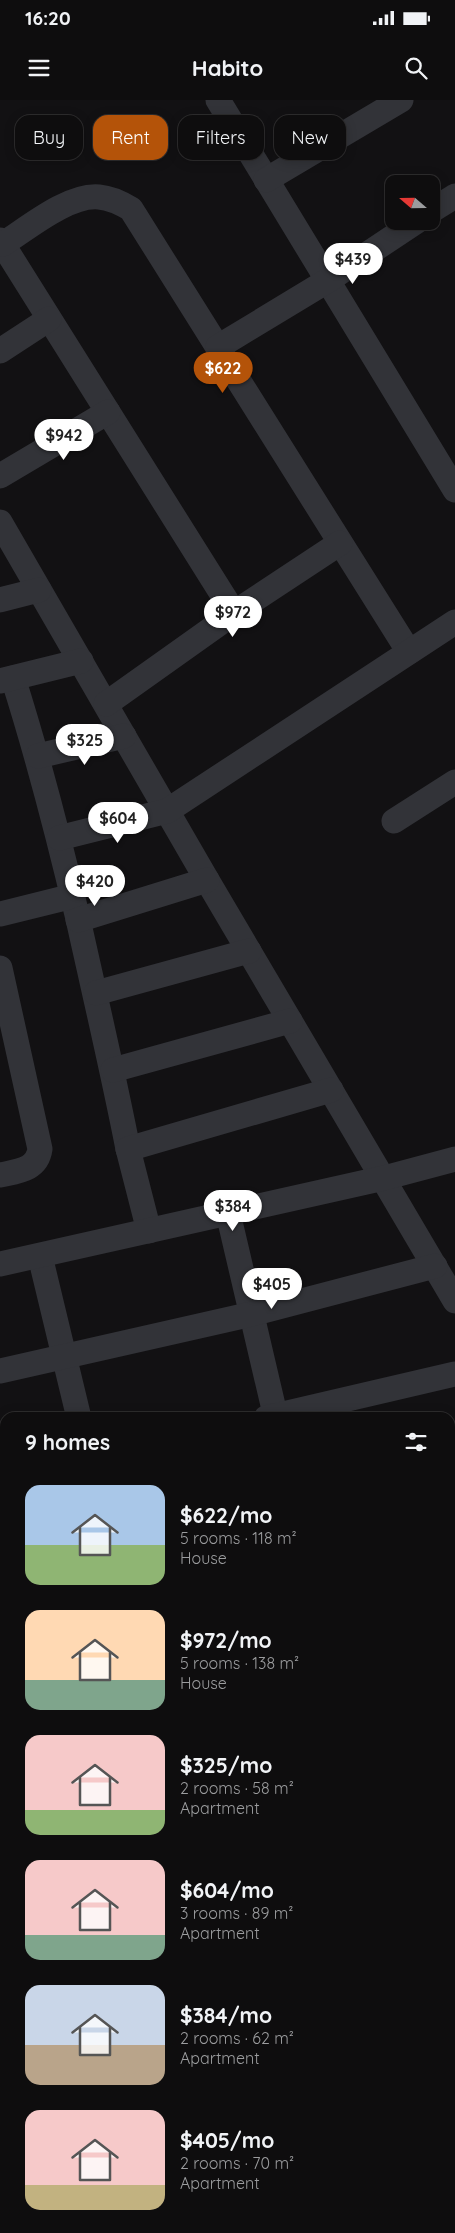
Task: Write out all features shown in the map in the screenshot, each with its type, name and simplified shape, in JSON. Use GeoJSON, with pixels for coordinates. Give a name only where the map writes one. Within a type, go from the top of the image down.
{"type":"FeatureCollection","features":[{"type":"Feature","properties":{"kind":"street"},"geometry":{"type":"LineString","coordinates":[[218,100],[327,281],[453,484]]}},
{"type":"Feature","properties":{"kind":"street"},"geometry":{"type":"LineString","coordinates":[[266,180],[372,107],[401,100]]}},
{"type":"Feature","properties":{"kind":"street"},"geometry":{"type":"LineString","coordinates":[[440,206],[455,196]]}},
{"type":"Feature","properties":{"kind":"street"},"geometry":{"type":"LineString","coordinates":[[234,613],[1,242],[71,201],[97,197],[115,200],[131,209],[409,652]]}},
{"type":"Feature","properties":{"kind":"street"},"geometry":{"type":"LineString","coordinates":[[218,347],[327,281],[404,230]]}},
{"type":"Feature","properties":{"kind":"street"},"geometry":{"type":"LineString","coordinates":[[0,351],[50,319]]}},
{"type":"Feature","properties":{"kind":"street"},"geometry":{"type":"LineString","coordinates":[[0,476],[108,412]]}},
{"type":"Feature","properties":{"kind":"street"},"geometry":{"type":"LineString","coordinates":[[0,522],[207,880],[455,1301]]}},
{"type":"Feature","properties":{"kind":"street"},"geometry":{"type":"LineString","coordinates":[[106,704],[234,613],[340,543]]}},
{"type":"Feature","properties":{"kind":"street"},"geometry":{"type":"LineString","coordinates":[[0,600],[40,590]]}},
{"type":"Feature","properties":{"kind":"street"},"geometry":{"type":"LineString","coordinates":[[59,838],[167,811],[455,622]]}},
{"type":"Feature","properties":{"kind":"street"},"geometry":{"type":"LineString","coordinates":[[81,661],[6,679],[38,756],[96,993],[128,1149],[149,1231]]}},
{"type":"Feature","properties":{"kind":"street"},"geometry":{"type":"LineString","coordinates":[[38,756],[124,736]]}},
{"type":"Feature","properties":{"kind":"street"},"geometry":{"type":"LineString","coordinates":[[394,821],[455,782]]}},
{"type":"Feature","properties":{"kind":"street"},"geometry":{"type":"LineString","coordinates":[[78,920],[207,880]]}},
{"type":"Feature","properties":{"kind":"street"},"geometry":{"type":"LineString","coordinates":[[0,914],[73,896]]}},
{"type":"Feature","properties":{"kind":"street"},"geometry":{"type":"LineString","coordinates":[[96,993],[249,951]]}},
{"type":"Feature","properties":{"kind":"street"},"geometry":{"type":"LineString","coordinates":[[0,1175],[33,1165],[40,1149],[2,981]]}},
{"type":"Feature","properties":{"kind":"street"},"geometry":{"type":"LineString","coordinates":[[113,1070],[290,1021]]}},
{"type":"Feature","properties":{"kind":"street"},"geometry":{"type":"LineString","coordinates":[[128,1149],[332,1090]]}},
{"type":"Feature","properties":{"kind":"street"},"geometry":{"type":"LineString","coordinates":[[0,1264],[384,1178],[455,1159]]}},
{"type":"Feature","properties":{"kind":"street"},"geometry":{"type":"LineString","coordinates":[[228,1213],[252,1314],[271,1412]]}},
{"type":"Feature","properties":{"kind":"street"},"geometry":{"type":"LineString","coordinates":[[40,1256],[78,1412]]}},
{"type":"Feature","properties":{"kind":"street"},"geometry":{"type":"LineString","coordinates":[[0,1371],[252,1314],[435,1266]]}},
{"type":"Feature","properties":{"kind":"street"},"geometry":{"type":"LineString","coordinates":[[293,1412],[455,1374]]}}]}
